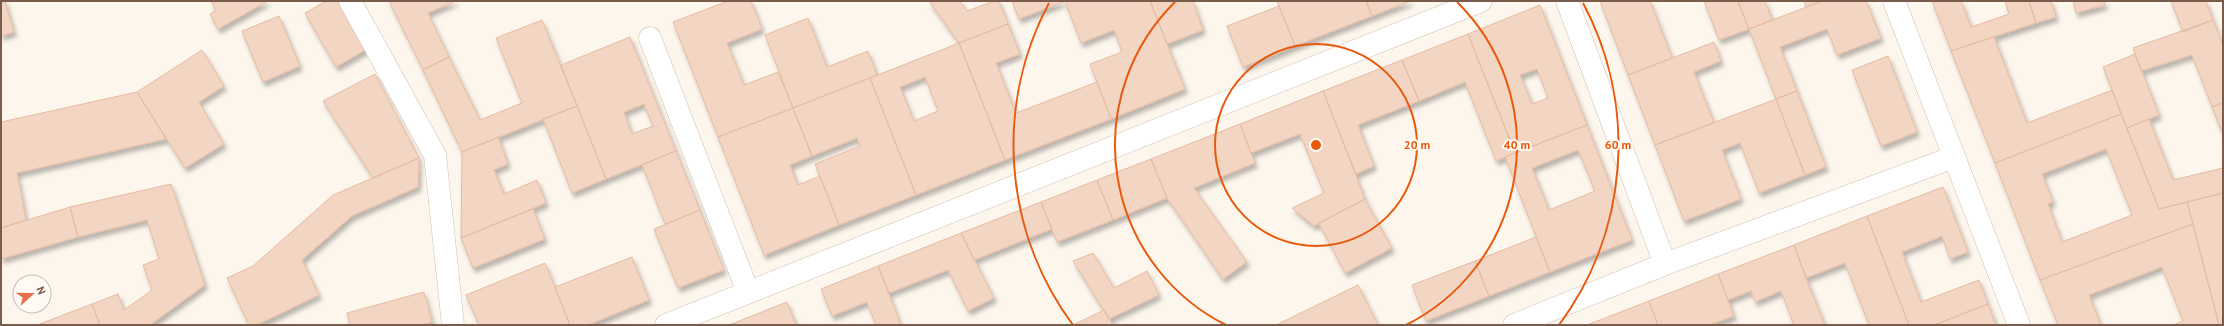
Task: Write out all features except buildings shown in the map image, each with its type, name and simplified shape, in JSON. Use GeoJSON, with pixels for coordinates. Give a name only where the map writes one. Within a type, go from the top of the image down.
{"type":"FeatureCollection","features":[{"type":"Feature","properties":{"kind":"street"},"geometry":{"type":"LineString","coordinates":[[350,1],[435,155],[453,325]]}},
{"type":"Feature","properties":{"kind":"street"},"geometry":{"type":"LineString","coordinates":[[666,325],[1480,1]]}},
{"type":"Feature","properties":{"kind":"street"},"geometry":{"type":"LineString","coordinates":[[1566,1],[1665,264]]}},
{"type":"Feature","properties":{"kind":"street"},"geometry":{"type":"LineString","coordinates":[[1894,1],[2018,325]]}},
{"type":"Feature","properties":{"kind":"street"},"geometry":{"type":"LineString","coordinates":[[650,38],[748,292]]}},
{"type":"Feature","properties":{"kind":"street"},"geometry":{"type":"LineString","coordinates":[[1514,325],[1665,264],[1954,157]]}}]}
